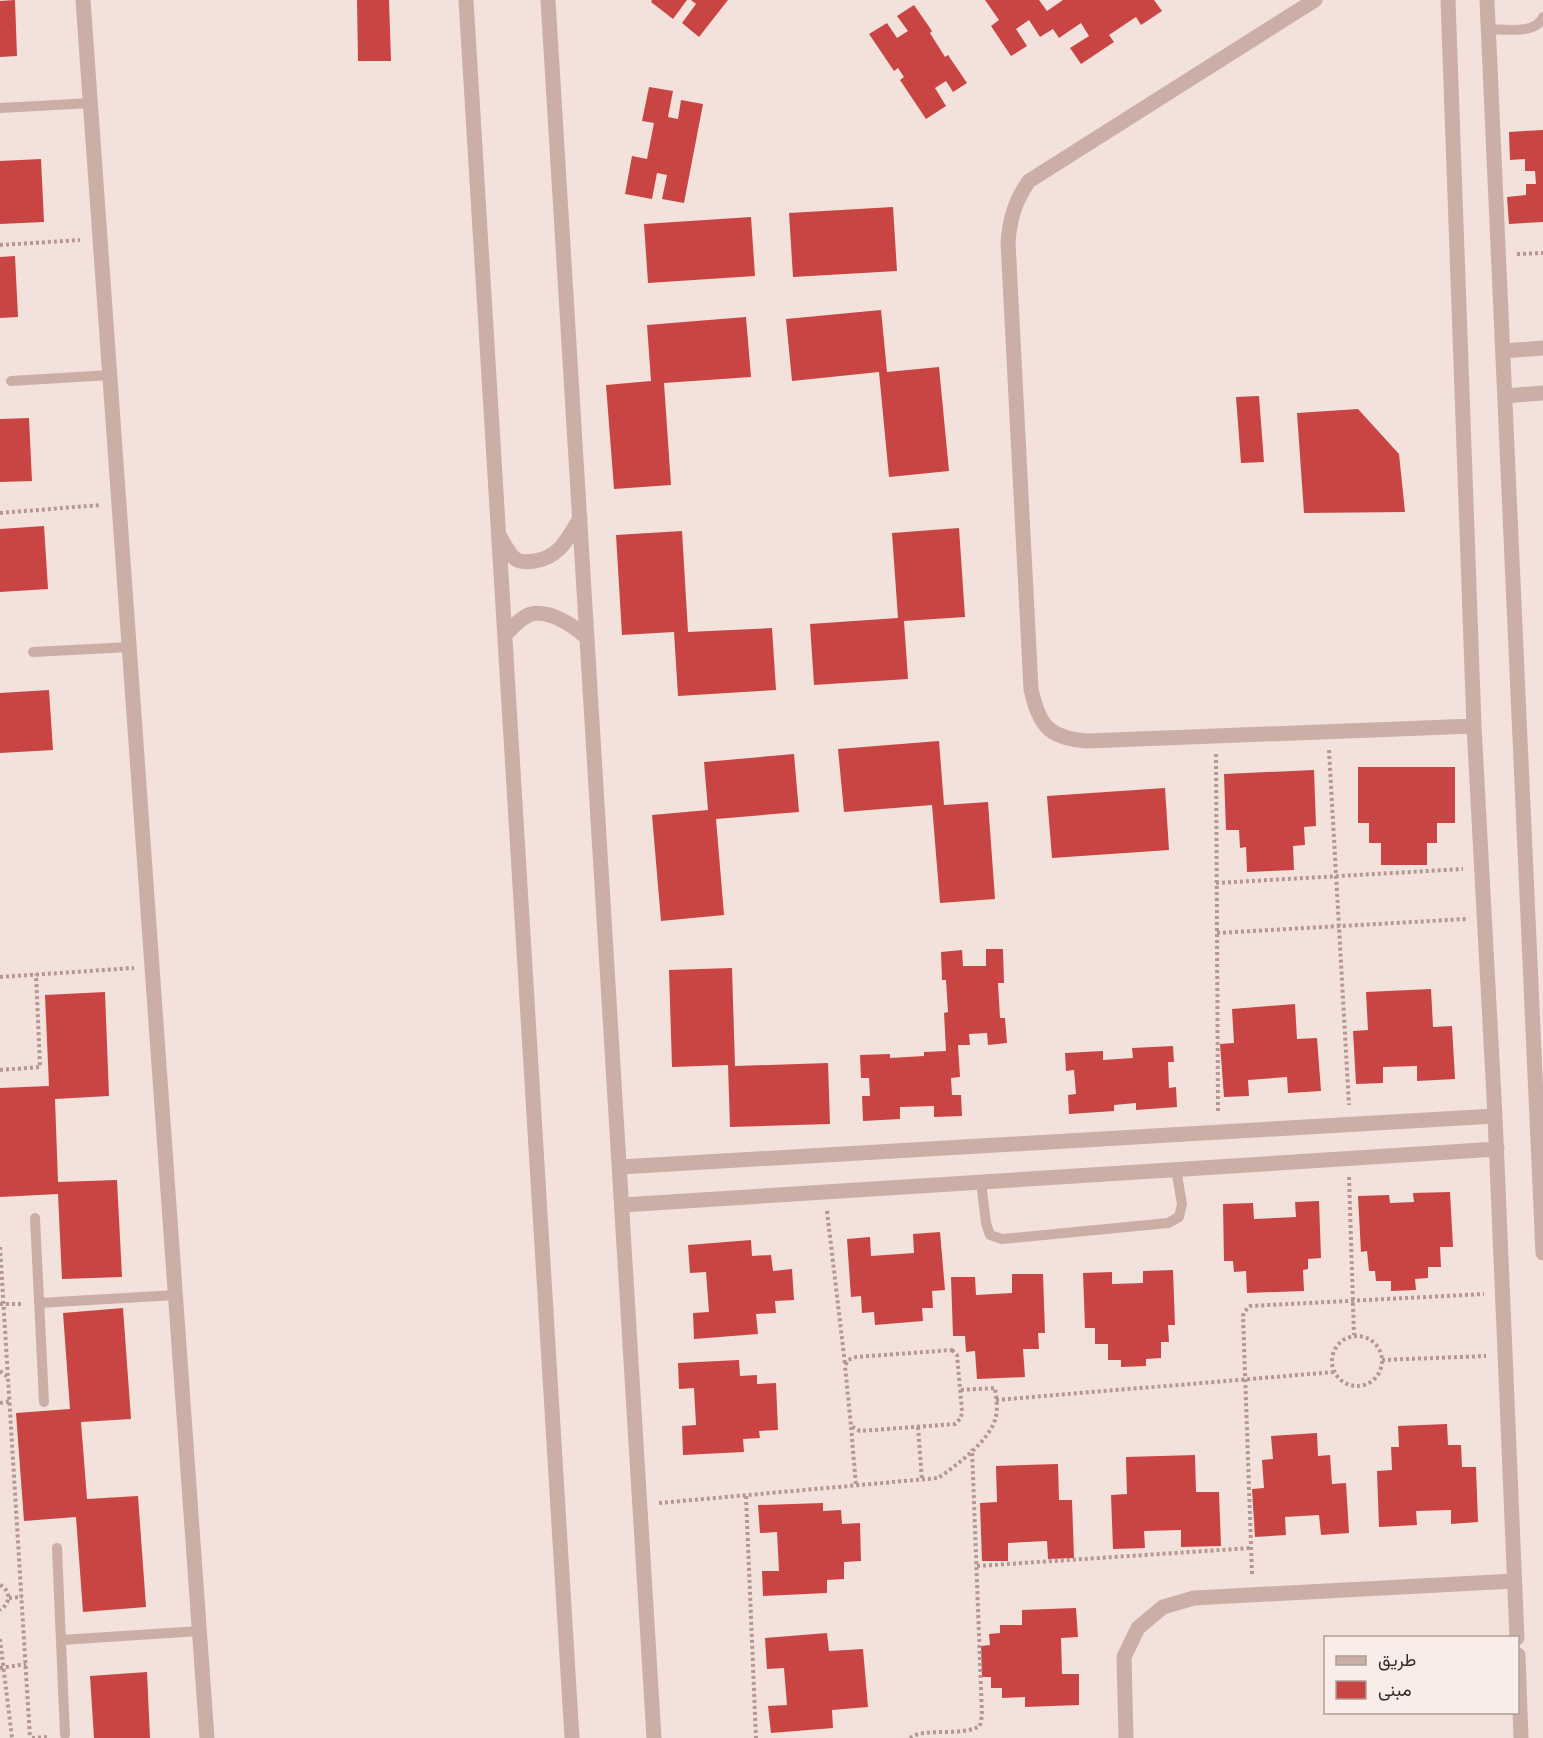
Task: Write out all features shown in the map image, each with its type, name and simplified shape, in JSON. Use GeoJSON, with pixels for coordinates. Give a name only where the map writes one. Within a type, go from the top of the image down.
{"type":"FeatureCollection","features":[{"type":"Feature","properties":{"kind":"street"},"geometry":{"type":"LineString","coordinates":[[83,0],[207,1738]]}},
{"type":"Feature","properties":{"kind":"street"},"geometry":{"type":"LineString","coordinates":[[466,0],[572,1738]]}},
{"type":"Feature","properties":{"kind":"street"},"geometry":{"type":"LineString","coordinates":[[548,0],[654,1738]]}},
{"type":"Feature","properties":{"kind":"street"},"geometry":{"type":"LineString","coordinates":[[1315,0],[1029,181],[1017,199],[1010,220],[1008,242],[1031,689],[1036,710],[1047,728],[1065,739],[1087,741],[1474,726]]}},
{"type":"Feature","properties":{"kind":"street"},"geometry":{"type":"LineString","coordinates":[[1448,0],[1474,726],[1497,1149],[1517,1636]]}},
{"type":"Feature","properties":{"kind":"street"},"geometry":{"type":"LineString","coordinates":[[1487,0],[1543,1253]]}},
{"type":"Feature","properties":{"kind":"street"},"geometry":{"type":"LineString","coordinates":[[1503,351],[1543,348]]}},
{"type":"Feature","properties":{"kind":"street"},"geometry":{"type":"LineString","coordinates":[[1505,396],[1543,393]]}},
{"type":"Feature","properties":{"kind":"street"},"geometry":{"type":"LineString","coordinates":[[499,535],[513,557],[524,562],[538,560],[552,556],[565,544],[580,518]]}},
{"type":"Feature","properties":{"kind":"street"},"geometry":{"type":"LineString","coordinates":[[505,634],[530,614],[539,614],[573,626],[588,638]]}},
{"type":"Feature","properties":{"kind":"street"},"geometry":{"type":"LineString","coordinates":[[620,1167],[1495,1116]]}},
{"type":"Feature","properties":{"kind":"street"},"geometry":{"type":"LineString","coordinates":[[622,1205],[1497,1149]]}},
{"type":"Feature","properties":{"kind":"street"},"geometry":{"type":"LineString","coordinates":[[1126,1738],[1125,1657],[1138,1628],[1163,1607],[1194,1598],[1514,1581]]}},
{"type":"Feature","properties":{"kind":"street"},"geometry":{"type":"LineString","coordinates":[[1519,1683],[1521,1738]]}},
{"type":"Feature","properties":{"kind":"lane"},"geometry":{"type":"LineString","coordinates":[[1488,29],[1534,28],[1541,23],[1543,17]]}},
{"type":"Feature","properties":{"kind":"lane"},"geometry":{"type":"LineString","coordinates":[[0,108],[91,103]]}},
{"type":"Feature","properties":{"kind":"lane"},"geometry":{"type":"LineString","coordinates":[[11,381],[110,375]]}},
{"type":"Feature","properties":{"kind":"lane"},"geometry":{"type":"LineString","coordinates":[[33,652],[130,647]]}},
{"type":"Feature","properties":{"kind":"lane"},"geometry":{"type":"LineString","coordinates":[[981,1182],[986,1223],[990,1235],[1002,1239],[1168,1223],[1179,1217],[1182,1204],[1176,1169]]}},
{"type":"Feature","properties":{"kind":"lane"},"geometry":{"type":"LineString","coordinates":[[35,1218],[44,1402]]}},
{"type":"Feature","properties":{"kind":"lane"},"geometry":{"type":"LineString","coordinates":[[39,1303],[176,1295]]}},
{"type":"Feature","properties":{"kind":"lane"},"geometry":{"type":"LineString","coordinates":[[57,1548],[65,1735]]}},
{"type":"Feature","properties":{"kind":"lane"},"geometry":{"type":"LineString","coordinates":[[62,1640],[200,1631]]}},
{"type":"Feature","properties":{"kind":"path"},"geometry":{"type":"LineString","coordinates":[[0,244],[100,238]]}},
{"type":"Feature","properties":{"kind":"path"},"geometry":{"type":"LineString","coordinates":[[0,513],[119,504]]}},
{"type":"Feature","properties":{"kind":"path"},"geometry":{"type":"LineString","coordinates":[[1328,731],[1350,1125]]}},
{"type":"Feature","properties":{"kind":"path"},"geometry":{"type":"LineString","coordinates":[[1216,735],[1218,1132]]}},
{"type":"Feature","properties":{"kind":"path"},"geometry":{"type":"LineString","coordinates":[[1216,883],[1482,868]]}},
{"type":"Feature","properties":{"kind":"path"},"geometry":{"type":"LineString","coordinates":[[1217,933],[1484,918]]}},
{"type":"Feature","properties":{"kind":"path"},"geometry":{"type":"LineString","coordinates":[[0,976],[152,967]]}},
{"type":"Feature","properties":{"kind":"path"},"geometry":{"type":"LineString","coordinates":[[0,1070],[40,1067],[36,974]]}},
{"type":"Feature","properties":{"kind":"path"},"geometry":{"type":"LineString","coordinates":[[1349,1158],[1354,1335]]}},
{"type":"Feature","properties":{"kind":"path"},"geometry":{"type":"LineString","coordinates":[[824,1192],[845,1366],[856,1486]]}},
{"type":"Feature","properties":{"kind":"path"},"geometry":{"type":"LineString","coordinates":[[0,1247],[30,1738]]}},
{"type":"Feature","properties":{"kind":"path"},"geometry":{"type":"LineString","coordinates":[[1252,1595],[1243,1316],[1246,1308],[1503,1293]]}},
{"type":"Feature","properties":{"kind":"path"},"geometry":{"type":"LineString","coordinates":[[1354,1335],[1371,1339],[1381,1352],[1382,1360],[1377,1377],[1371,1382],[1354,1386],[1346,1383],[1334,1372],[1332,1356],[1335,1348],[1346,1337],[1354,1335]]}},
{"type":"Feature","properties":{"kind":"path"},"geometry":{"type":"LineString","coordinates":[[845,1366],[848,1359],[856,1357],[952,1350],[957,1355],[962,1415],[955,1424],[860,1431],[851,1426]]}},
{"type":"Feature","properties":{"kind":"path"},"geometry":{"type":"LineString","coordinates":[[1382,1360],[1505,1356]]}},
{"type":"Feature","properties":{"kind":"path"},"geometry":{"type":"LineString","coordinates":[[0,1371],[9,1378]]}},
{"type":"Feature","properties":{"kind":"path"},"geometry":{"type":"LineString","coordinates":[[996,1400],[1334,1372]]}},
{"type":"Feature","properties":{"kind":"path"},"geometry":{"type":"LineString","coordinates":[[640,1504],[938,1478],[953,1468],[987,1435],[996,1418],[995,1388],[960,1390]]}},
{"type":"Feature","properties":{"kind":"path"},"geometry":{"type":"LineString","coordinates":[[0,1403],[11,1401]]}},
{"type":"Feature","properties":{"kind":"path"},"geometry":{"type":"LineString","coordinates":[[918,1427],[922,1481]]}},
{"type":"Feature","properties":{"kind":"path"},"geometry":{"type":"LineString","coordinates":[[910,1738],[914,1735],[970,1732],[980,1726],[982,1714],[972,1449]]}},
{"type":"Feature","properties":{"kind":"path"},"geometry":{"type":"LineString","coordinates":[[746,1496],[756,1738]]}},
{"type":"Feature","properties":{"kind":"path"},"geometry":{"type":"LineString","coordinates":[[976,1566],[1251,1548]]}},
{"type":"Feature","properties":{"kind":"path"},"geometry":{"type":"LineString","coordinates":[[0,1585],[8,1592],[9,1598],[7,1604],[0,1610]]}},
{"type":"Feature","properties":{"kind":"path"},"geometry":{"type":"LineString","coordinates":[[9,1598],[22,1597]]}},
{"type":"Feature","properties":{"kind":"path"},"geometry":{"type":"LineString","coordinates":[[0,1638],[12,1738]]}},
{"type":"Feature","properties":{"kind":"path"},"geometry":{"type":"LineString","coordinates":[[2,1668],[26,1664]]}},
{"type":"Feature","properties":{"kind":"building"},"geometry":{"type":"Polygon","coordinates":[[[15,0],[17,56],[0,57],[0,1],[15,0]]]}},
{"type":"Feature","properties":{"kind":"building"},"geometry":{"type":"Polygon","coordinates":[[[357,0],[389,0],[391,61],[358,61],[357,0]]]}},
{"type":"Feature","properties":{"kind":"building"},"geometry":{"type":"Polygon","coordinates":[[[652,0],[687,0],[673,19],[651,2],[652,0]]]}},
{"type":"Feature","properties":{"kind":"building"},"geometry":{"type":"Polygon","coordinates":[[[691,0],[728,0],[699,37],[682,23],[696,4],[691,0]]]}},
{"type":"Feature","properties":{"kind":"building"},"geometry":{"type":"Polygon","coordinates":[[[985,0],[1039,0],[1047,11],[1063,0],[1154,0],[1162,11],[1141,25],[1136,17],[1109,35],[1114,42],[1081,64],[1070,48],[1089,36],[1081,23],[1059,38],[1053,29],[1040,37],[1029,20],[1016,29],[1027,46],[1011,56],[991,26],[999,20],[985,0]]]}},
{"type":"Feature","properties":{"kind":"building"},"geometry":{"type":"Polygon","coordinates":[[[914,5],[932,31],[930,33],[945,57],[948,55],[967,83],[953,92],[946,81],[935,88],[946,106],[926,119],[900,80],[904,77],[898,68],[894,71],[869,34],[887,23],[897,38],[908,31],[897,16],[914,5]]]}},
{"type":"Feature","properties":{"kind":"building"},"geometry":{"type":"Polygon","coordinates":[[[649,87],[673,91],[668,117],[678,119],[681,100],[703,104],[684,203],[662,199],[667,175],[657,173],[652,199],[625,194],[632,156],[647,159],[654,123],[642,121],[649,87]]]}},
{"type":"Feature","properties":{"kind":"building"},"geometry":{"type":"Polygon","coordinates":[[[1543,130],[1543,222],[1509,224],[1507,197],[1526,195],[1526,184],[1536,184],[1535,171],[1525,171],[1525,159],[1510,160],[1509,132],[1543,130]]]}},
{"type":"Feature","properties":{"kind":"building"},"geometry":{"type":"Polygon","coordinates":[[[41,159],[44,222],[0,224],[0,161],[41,159]]]}},
{"type":"Feature","properties":{"kind":"building"},"geometry":{"type":"Polygon","coordinates":[[[893,207],[897,271],[793,277],[789,213],[893,207]]]}},
{"type":"Feature","properties":{"kind":"building"},"geometry":{"type":"Polygon","coordinates":[[[751,217],[755,276],[648,283],[644,224],[751,217]]]}},
{"type":"Feature","properties":{"kind":"building"},"geometry":{"type":"Polygon","coordinates":[[[15,256],[18,317],[0,318],[0,257],[15,256]]]}},
{"type":"Feature","properties":{"kind":"building"},"geometry":{"type":"Polygon","coordinates":[[[881,310],[887,372],[939,367],[949,471],[889,477],[879,372],[792,381],[786,319],[881,310]]]}},
{"type":"Feature","properties":{"kind":"building"},"geometry":{"type":"Polygon","coordinates":[[[746,317],[751,377],[664,383],[671,485],[614,489],[606,385],[651,381],[647,325],[746,317]]]}},
{"type":"Feature","properties":{"kind":"building"},"geometry":{"type":"Polygon","coordinates":[[[1259,396],[1264,462],[1241,463],[1236,397],[1259,396]]]}},
{"type":"Feature","properties":{"kind":"building"},"geometry":{"type":"Polygon","coordinates":[[[1358,409],[1399,454],[1405,512],[1304,513],[1297,413],[1358,409]]]}},
{"type":"Feature","properties":{"kind":"building"},"geometry":{"type":"Polygon","coordinates":[[[29,418],[32,481],[0,482],[0,419],[29,418]]]}},
{"type":"Feature","properties":{"kind":"building"},"geometry":{"type":"Polygon","coordinates":[[[44,526],[48,589],[0,592],[0,529],[44,526]]]}},
{"type":"Feature","properties":{"kind":"building"},"geometry":{"type":"Polygon","coordinates":[[[959,528],[965,617],[904,621],[908,679],[814,685],[810,624],[898,618],[892,533],[959,528]]]}},
{"type":"Feature","properties":{"kind":"building"},"geometry":{"type":"Polygon","coordinates":[[[682,531],[688,632],[772,628],[776,690],[678,696],[674,632],[622,635],[616,535],[682,531]]]}},
{"type":"Feature","properties":{"kind":"building"},"geometry":{"type":"Polygon","coordinates":[[[49,690],[53,750],[0,753],[0,693],[49,690]]]}},
{"type":"Feature","properties":{"kind":"building"},"geometry":{"type":"Polygon","coordinates":[[[939,741],[944,805],[988,802],[995,899],[940,903],[932,805],[844,812],[838,749],[939,741]]]}},
{"type":"Feature","properties":{"kind":"building"},"geometry":{"type":"Polygon","coordinates":[[[794,754],[799,812],[716,819],[724,915],[661,921],[652,815],[708,810],[704,762],[794,754]]]}},
{"type":"Feature","properties":{"kind":"building"},"geometry":{"type":"Polygon","coordinates":[[[1358,767],[1455,767],[1455,823],[1437,823],[1437,843],[1427,843],[1427,865],[1381,865],[1381,843],[1369,843],[1369,823],[1358,823],[1358,767]]]}},
{"type":"Feature","properties":{"kind":"building"},"geometry":{"type":"Polygon","coordinates":[[[1314,770],[1316,826],[1304,827],[1305,845],[1293,846],[1294,870],[1247,872],[1246,847],[1240,848],[1239,830],[1226,830],[1224,774],[1314,770]]]}},
{"type":"Feature","properties":{"kind":"building"},"geometry":{"type":"Polygon","coordinates":[[[1165,788],[1169,850],[1052,858],[1047,796],[1165,788]]]}},
{"type":"Feature","properties":{"kind":"building"},"geometry":{"type":"Polygon","coordinates":[[[986,949],[1003,949],[1004,983],[998,983],[1000,1018],[1005,1018],[1007,1043],[988,1045],[987,1033],[969,1034],[970,1045],[958,1045],[960,1077],[951,1078],[952,1095],[961,1095],[962,1116],[934,1117],[934,1106],[900,1107],[900,1119],[863,1121],[862,1096],[870,1096],[869,1078],[861,1078],[860,1055],[890,1054],[890,1058],[924,1056],[924,1052],[946,1051],[944,1013],[948,1012],[946,980],[942,980],[941,952],[962,950],[963,966],[986,966],[986,949]]]}},
{"type":"Feature","properties":{"kind":"building"},"geometry":{"type":"Polygon","coordinates":[[[732,968],[735,1066],[828,1063],[830,1124],[730,1127],[728,1065],[672,1067],[669,970],[732,968]]]}},
{"type":"Feature","properties":{"kind":"building"},"geometry":{"type":"Polygon","coordinates":[[[1431,989],[1433,1027],[1452,1026],[1455,1079],[1417,1081],[1417,1066],[1383,1067],[1383,1083],[1356,1084],[1353,1031],[1368,1030],[1366,992],[1431,989]]]}},
{"type":"Feature","properties":{"kind":"building"},"geometry":{"type":"Polygon","coordinates":[[[105,992],[109,1096],[55,1099],[58,1182],[117,1180],[122,1277],[62,1279],[58,1194],[0,1197],[0,1088],[49,1086],[45,995],[105,992]]]}},
{"type":"Feature","properties":{"kind":"building"},"geometry":{"type":"Polygon","coordinates":[[[1295,1004],[1297,1039],[1317,1038],[1321,1091],[1288,1093],[1287,1077],[1248,1080],[1249,1096],[1224,1097],[1220,1044],[1234,1043],[1232,1009],[1295,1004]]]}},
{"type":"Feature","properties":{"kind":"building"},"geometry":{"type":"Polygon","coordinates":[[[1173,1046],[1174,1062],[1168,1062],[1169,1088],[1176,1087],[1177,1107],[1136,1110],[1136,1103],[1114,1105],[1114,1111],[1069,1114],[1068,1095],[1076,1094],[1074,1070],[1066,1071],[1065,1053],[1103,1051],[1103,1060],[1133,1058],[1132,1048],[1173,1046]]]}},
{"type":"Feature","properties":{"kind":"building"},"geometry":{"type":"Polygon","coordinates":[[[1450,1192],[1453,1247],[1440,1247],[1441,1267],[1428,1267],[1428,1278],[1415,1279],[1416,1290],[1391,1291],[1391,1281],[1376,1281],[1375,1271],[1369,1271],[1367,1251],[1361,1252],[1358,1196],[1389,1195],[1390,1203],[1414,1202],[1413,1193],[1450,1192]]]}},
{"type":"Feature","properties":{"kind":"building"},"geometry":{"type":"Polygon","coordinates":[[[1319,1201],[1321,1258],[1308,1259],[1308,1269],[1303,1270],[1304,1291],[1247,1293],[1246,1271],[1234,1272],[1233,1261],[1224,1261],[1223,1204],[1253,1203],[1254,1219],[1296,1217],[1295,1202],[1319,1201]]]}},
{"type":"Feature","properties":{"kind":"building"},"geometry":{"type":"Polygon","coordinates":[[[940,1232],[945,1290],[932,1291],[933,1308],[922,1308],[923,1321],[875,1325],[874,1312],[862,1313],[861,1296],[851,1297],[847,1239],[870,1237],[871,1256],[914,1253],[913,1234],[940,1232]]]}},
{"type":"Feature","properties":{"kind":"building"},"geometry":{"type":"Polygon","coordinates":[[[751,1240],[752,1256],[771,1255],[773,1271],[792,1269],[794,1300],[775,1301],[776,1313],[756,1314],[758,1334],[694,1339],[693,1313],[709,1312],[706,1272],[690,1273],[688,1245],[751,1240]]]}},
{"type":"Feature","properties":{"kind":"building"},"geometry":{"type":"Polygon","coordinates":[[[1173,1270],[1175,1325],[1168,1325],[1169,1342],[1161,1342],[1161,1358],[1146,1359],[1146,1366],[1121,1367],[1121,1360],[1108,1360],[1108,1344],[1095,1344],[1095,1328],[1085,1328],[1083,1273],[1112,1272],[1112,1284],[1143,1283],[1143,1271],[1173,1270]]]}},
{"type":"Feature","properties":{"kind":"building"},"geometry":{"type":"Polygon","coordinates":[[[1012,1274],[1043,1274],[1045,1333],[1038,1333],[1039,1349],[1023,1349],[1025,1377],[977,1379],[975,1351],[966,1352],[965,1336],[953,1336],[951,1277],[975,1277],[976,1295],[1012,1293],[1012,1274]]]}},
{"type":"Feature","properties":{"kind":"building"},"geometry":{"type":"Polygon","coordinates":[[[123,1308],[131,1419],[81,1422],[87,1499],[138,1496],[146,1607],[83,1612],[76,1517],[24,1521],[16,1413],[70,1409],[63,1313],[123,1308]]]}},
{"type":"Feature","properties":{"kind":"building"},"geometry":{"type":"Polygon","coordinates":[[[739,1360],[740,1376],[757,1375],[757,1384],[776,1383],[778,1430],[759,1431],[760,1438],[743,1439],[744,1452],[683,1455],[682,1426],[696,1425],[694,1388],[679,1389],[678,1363],[739,1360]]]}},
{"type":"Feature","properties":{"kind":"building"},"geometry":{"type":"Polygon","coordinates":[[[1447,1424],[1448,1445],[1461,1445],[1462,1467],[1476,1467],[1478,1522],[1451,1524],[1451,1510],[1416,1511],[1417,1525],[1379,1527],[1377,1471],[1392,1470],[1391,1447],[1399,1447],[1398,1426],[1447,1424]]]}},
{"type":"Feature","properties":{"kind":"building"},"geometry":{"type":"Polygon","coordinates":[[[1317,1433],[1318,1456],[1330,1455],[1332,1484],[1346,1483],[1349,1533],[1321,1535],[1319,1515],[1285,1517],[1286,1535],[1255,1537],[1252,1489],[1264,1488],[1262,1460],[1273,1459],[1271,1436],[1317,1433]]]}},
{"type":"Feature","properties":{"kind":"building"},"geometry":{"type":"Polygon","coordinates":[[[1195,1455],[1196,1492],[1219,1492],[1221,1546],[1181,1547],[1181,1530],[1144,1531],[1145,1548],[1113,1549],[1111,1495],[1127,1494],[1126,1457],[1195,1455]]]}},
{"type":"Feature","properties":{"kind":"building"},"geometry":{"type":"Polygon","coordinates":[[[1058,1464],[1059,1500],[1072,1500],[1074,1558],[1048,1559],[1047,1541],[1008,1543],[1008,1561],[982,1561],[980,1503],[997,1502],[996,1466],[1058,1464]]]}},
{"type":"Feature","properties":{"kind":"building"},"geometry":{"type":"Polygon","coordinates":[[[823,1503],[823,1511],[841,1510],[842,1524],[860,1523],[861,1561],[844,1562],[844,1579],[827,1580],[827,1593],[763,1596],[762,1571],[779,1571],[777,1532],[760,1533],[758,1505],[823,1503]]]}},
{"type":"Feature","properties":{"kind":"building"},"geometry":{"type":"Polygon","coordinates":[[[1076,1608],[1078,1637],[1061,1638],[1062,1674],[1079,1674],[1079,1705],[1025,1707],[1025,1697],[1002,1698],[1002,1688],[991,1688],[991,1677],[982,1677],[981,1646],[990,1645],[989,1634],[1000,1633],[1000,1625],[1022,1625],[1022,1610],[1076,1608]]]}},
{"type":"Feature","properties":{"kind":"building"},"geometry":{"type":"Polygon","coordinates":[[[827,1633],[829,1651],[863,1649],[868,1707],[832,1710],[833,1728],[771,1733],[768,1706],[787,1705],[784,1668],[767,1669],[765,1638],[827,1633]]]}},
{"type":"Feature","properties":{"kind":"building"},"geometry":{"type":"Polygon","coordinates":[[[147,1672],[150,1738],[94,1738],[90,1676],[147,1672]]]}}]}
